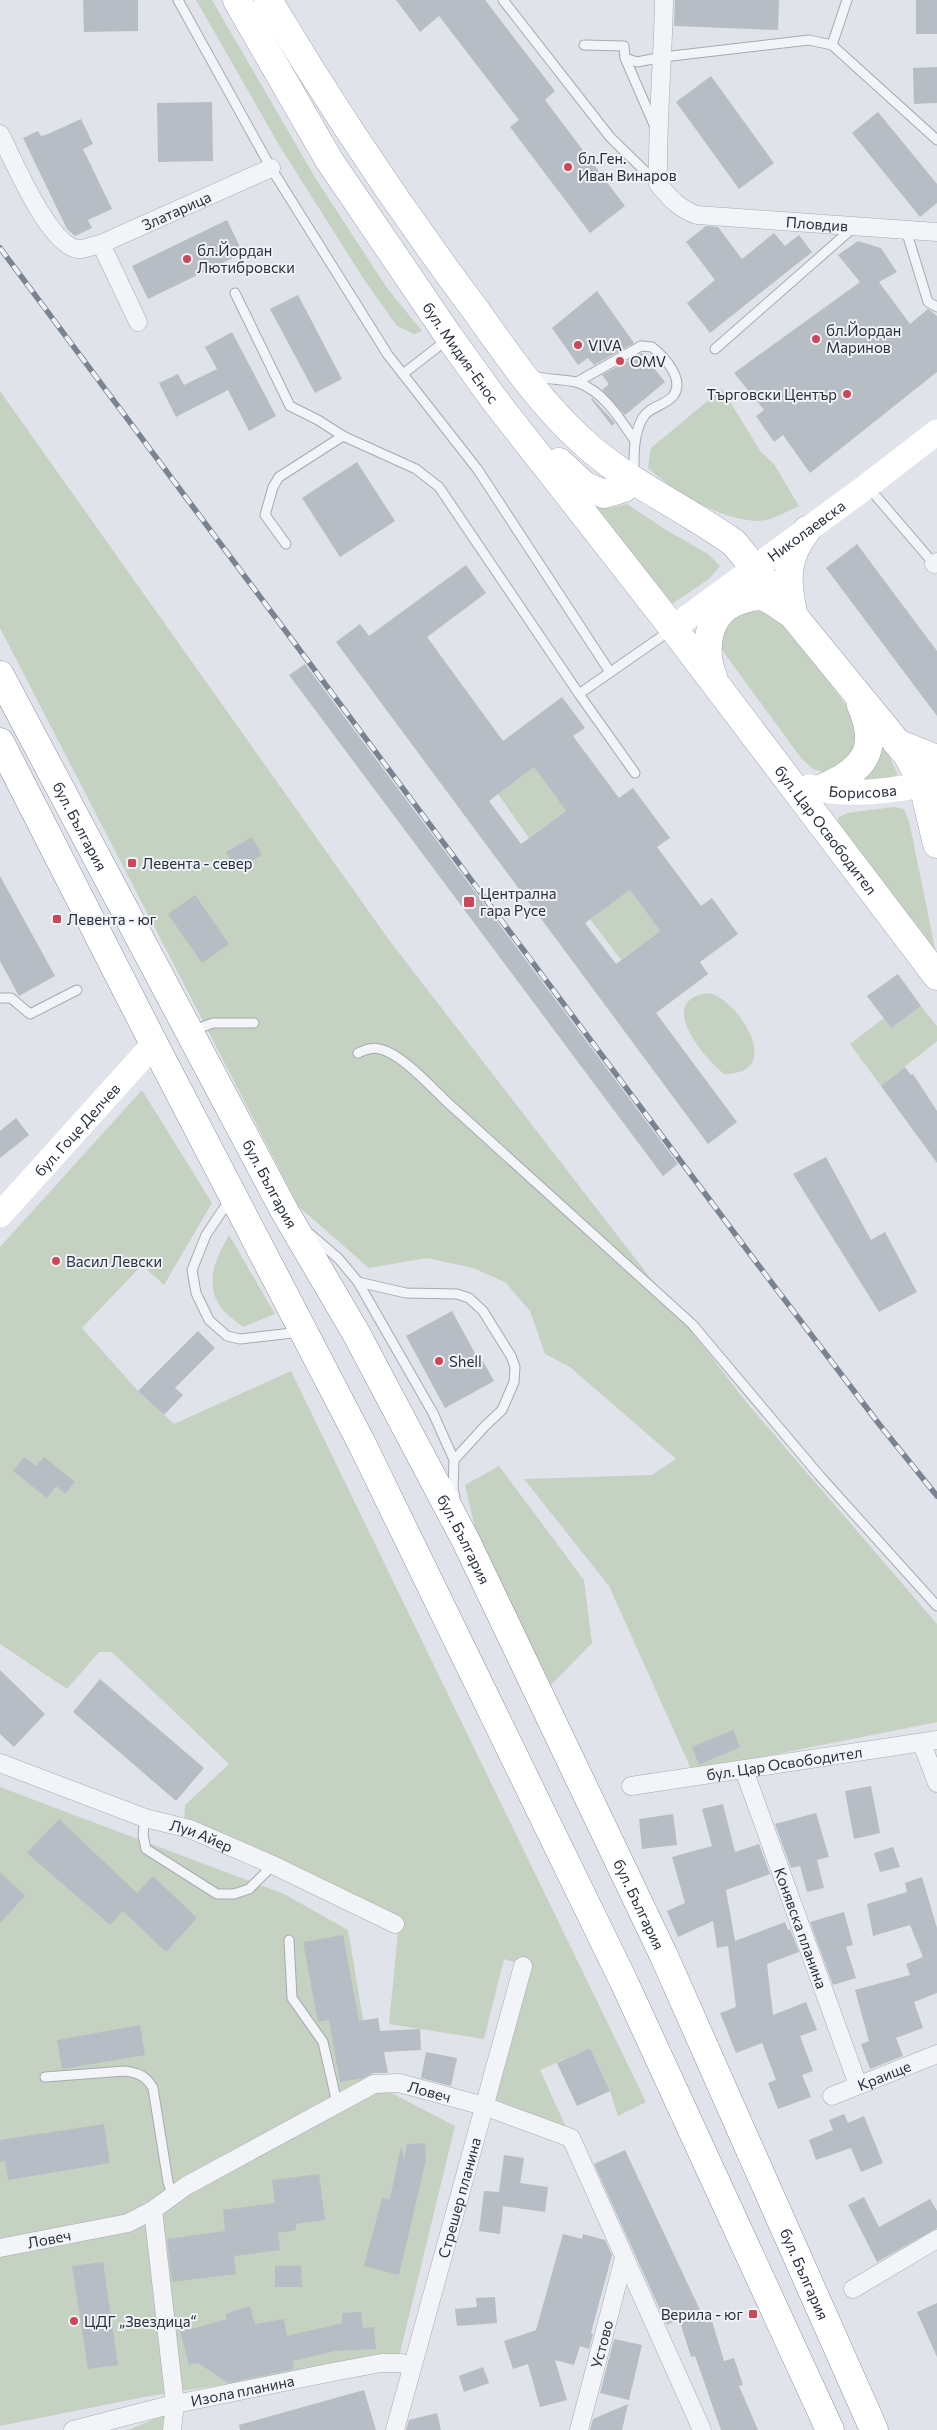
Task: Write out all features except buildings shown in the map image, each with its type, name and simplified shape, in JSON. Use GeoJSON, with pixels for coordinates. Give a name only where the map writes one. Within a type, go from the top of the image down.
{"type":"FeatureCollection","features":[{"type":"Feature","properties":{"kind":"main road","name":"бул. Мидия-Енос"},"geometry":{"type":"LineString","coordinates":[[236,0],[329,160],[450,338],[494,398],[715,683]]}},
{"type":"Feature","properties":{"kind":"main road"},"geometry":{"type":"LineString","coordinates":[[268,0],[326,96],[368,158],[455,283],[518,368],[549,407],[581,440],[633,481],[712,528],[734,544],[756,568],[858,698],[897,742],[930,784],[937,844]]}},
{"type":"Feature","properties":{"kind":"main road"},"geometry":{"type":"LineString","coordinates":[[494,398],[584,485],[604,494],[624,488],[633,481]]}},
{"type":"Feature","properties":{"kind":"main road","name":"Николаевска"},"geometry":{"type":"LineString","coordinates":[[673,628],[867,486],[937,432]]}},
{"type":"Feature","properties":{"kind":"main road"},"geometry":{"type":"LineString","coordinates":[[793,614],[788,583],[791,555],[807,530]]}},
{"type":"Feature","properties":{"kind":"main road"},"geometry":{"type":"LineString","coordinates":[[715,683],[706,653],[714,621],[721,610],[734,602],[748,597],[763,597],[793,614]]}},
{"type":"Feature","properties":{"kind":"main road","name":"бул. България"},"geometry":{"type":"LineString","coordinates":[[0,675],[285,1212],[356,1333],[466,1541],[664,1956],[874,2430]]}},
{"type":"Feature","properties":{"kind":"main road","name":"бул. Цар Освободител"},"geometry":{"type":"LineString","coordinates":[[715,683],[787,781],[937,976]]}},
{"type":"Feature","properties":{"kind":"main road"},"geometry":{"type":"LineString","coordinates":[[820,790],[848,776],[865,756],[870,725],[858,698]]}},
{"type":"Feature","properties":{"kind":"main road"},"geometry":{"type":"LineString","coordinates":[[0,742],[154,1044],[362,1444],[624,1982],[830,2430]]}},
{"type":"Feature","properties":{"kind":"main road"},"geometry":{"type":"LineString","coordinates":[[897,742],[937,759]]}},
{"type":"Feature","properties":{"kind":"main road","name":"Борисова"},"geometry":{"type":"LineString","coordinates":[[787,781],[820,790],[842,793],[859,793],[930,784]]}},
{"type":"Feature","properties":{"kind":"main road","name":"бул. Гоце Делчев"},"geometry":{"type":"LineString","coordinates":[[0,1215],[154,1044]]}},
{"type":"Feature","properties":{"kind":"main road"},"geometry":{"type":"LineString","coordinates":[[851,2377],[891,2430]]}},
{"type":"Feature","properties":{"kind":"street"},"geometry":{"type":"LineString","coordinates":[[658,184],[657,133],[663,57],[664,0]]}},
{"type":"Feature","properties":{"kind":"street","name":"Златарица"},"geometry":{"type":"LineString","coordinates":[[0,134],[48,226],[64,243],[78,250],[101,244],[271,168]]}},
{"type":"Feature","properties":{"kind":"street","name":"Пловдив"},"geometry":{"type":"LineString","coordinates":[[658,184],[674,203],[684,211],[697,216],[937,232]]}},
{"type":"Feature","properties":{"kind":"street"},"geometry":{"type":"LineString","coordinates":[[101,244],[138,322]]}},
{"type":"Feature","properties":{"kind":"street"},"geometry":{"type":"LineString","coordinates":[[929,1742],[937,1783]]}},
{"type":"Feature","properties":{"kind":"street","name":"бул. Цар Освободител"},"geometry":{"type":"LineString","coordinates":[[631,1786],[929,1742]]}},
{"type":"Feature","properties":{"kind":"street","name":"Луи Айер"},"geometry":{"type":"LineString","coordinates":[[0,1763],[144,1818],[190,1829],[273,1865],[395,1924]]}},
{"type":"Feature","properties":{"kind":"street","name":"Конявска планина"},"geometry":{"type":"LineString","coordinates":[[744,1770],[858,2085]]}},
{"type":"Feature","properties":{"kind":"street","name":"Стрешер планина"},"geometry":{"type":"LineString","coordinates":[[395,2430],[523,1966]]}},
{"type":"Feature","properties":{"kind":"street","name":"Краище"},"geometry":{"type":"LineString","coordinates":[[832,2096],[937,2054]]}},
{"type":"Feature","properties":{"kind":"street","name":"Ловеч"},"geometry":{"type":"LineString","coordinates":[[0,2248],[128,2223],[153,2210],[172,2194],[337,2103],[374,2084],[399,2083],[484,2106],[571,2138],[702,2430]]}},
{"type":"Feature","properties":{"kind":"street"},"geometry":{"type":"LineString","coordinates":[[153,2210],[175,2404],[172,2430]]}},
{"type":"Feature","properties":{"kind":"street"},"geometry":{"type":"LineString","coordinates":[[853,2289],[937,2239]]}},
{"type":"Feature","properties":{"kind":"street","name":"Устово"},"geometry":{"type":"LineString","coordinates":[[580,2430],[624,2258]]}},
{"type":"Feature","properties":{"kind":"street","name":"Изола планина"},"geometry":{"type":"LineString","coordinates":[[72,2430],[175,2404],[381,2363],[401,2363],[412,2366]]}},
{"type":"Feature","properties":{"kind":"lane"},"geometry":{"type":"LineString","coordinates":[[178,0],[271,168],[388,356],[478,470],[610,672]]}},
{"type":"Feature","properties":{"kind":"lane"},"geometry":{"type":"LineString","coordinates":[[503,0],[610,137],[658,184]]}},
{"type":"Feature","properties":{"kind":"lane"},"geometry":{"type":"LineString","coordinates":[[832,45],[847,0]]}},
{"type":"Feature","properties":{"kind":"lane"},"geometry":{"type":"LineString","coordinates":[[625,58],[637,62],[663,57],[809,40],[832,45],[937,140]]}},
{"type":"Feature","properties":{"kind":"lane"},"geometry":{"type":"LineString","coordinates":[[584,45],[624,46],[625,58],[657,133]]}},
{"type":"Feature","properties":{"kind":"lane"},"geometry":{"type":"LineString","coordinates":[[715,349],[855,226]]}},
{"type":"Feature","properties":{"kind":"lane"},"geometry":{"type":"LineString","coordinates":[[906,230],[928,302],[937,307]]}},
{"type":"Feature","properties":{"kind":"lane"},"geometry":{"type":"LineString","coordinates":[[235,293],[290,406],[318,420],[343,436],[416,469],[438,487],[635,773]]}},
{"type":"Feature","properties":{"kind":"lane"},"geometry":{"type":"LineString","coordinates":[[402,374],[450,338]]}},
{"type":"Feature","properties":{"kind":"lane"},"geometry":{"type":"LineString","coordinates":[[577,382],[641,346],[652,347],[670,365],[676,379],[676,389],[673,396],[652,408],[644,416],[635,441],[633,481]]}},
{"type":"Feature","properties":{"kind":"lane"},"geometry":{"type":"LineString","coordinates":[[518,368],[536,376],[577,382],[592,390],[617,415],[635,441]]}},
{"type":"Feature","properties":{"kind":"lane"},"geometry":{"type":"LineString","coordinates":[[286,544],[265,515],[273,487],[279,477],[343,436]]}},
{"type":"Feature","properties":{"kind":"lane"},"geometry":{"type":"LineString","coordinates":[[867,486],[936,565]]}},
{"type":"Feature","properties":{"kind":"lane"},"geometry":{"type":"LineString","coordinates":[[579,694],[632,659],[673,628]]}},
{"type":"Feature","properties":{"kind":"lane"},"geometry":{"type":"LineString","coordinates":[[0,998],[11,998],[30,1014],[77,990]]}},
{"type":"Feature","properties":{"kind":"lane"},"geometry":{"type":"LineString","coordinates":[[190,1031],[214,1023],[254,1023]]}},
{"type":"Feature","properties":{"kind":"lane"},"geometry":{"type":"LineString","coordinates":[[358,1053],[368,1049],[381,1049],[410,1066],[446,1102],[692,1324],[832,1490],[937,1606]]}},
{"type":"Feature","properties":{"kind":"lane"},"geometry":{"type":"LineString","coordinates":[[232,1195],[206,1235],[192,1270],[196,1293],[209,1320],[228,1336],[240,1339],[304,1332]]}},
{"type":"Feature","properties":{"kind":"lane"},"geometry":{"type":"LineString","coordinates":[[285,1212],[339,1259],[358,1282],[429,1405],[454,1460],[453,1489],[466,1541]]}},
{"type":"Feature","properties":{"kind":"lane"},"geometry":{"type":"LineString","coordinates":[[358,1282],[391,1291],[457,1294],[470,1298],[483,1311],[511,1356],[515,1367],[514,1382],[502,1410],[454,1460]]}},
{"type":"Feature","properties":{"kind":"lane"},"geometry":{"type":"LineString","coordinates":[[144,1818],[143,1835],[146,1849],[217,1894],[234,1894],[249,1889],[273,1865]]}},
{"type":"Feature","properties":{"kind":"lane"},"geometry":{"type":"LineString","coordinates":[[289,1940],[292,1998],[323,2042],[337,2103]]}},
{"type":"Feature","properties":{"kind":"lane"},"geometry":{"type":"LineString","coordinates":[[45,2077],[125,2071],[138,2073],[146,2078],[153,2088],[168,2182],[172,2194]]}},
{"type":"Feature","properties":{"kind":"green space"},"geometry":{"type":"Polygon","coordinates":[[[196,0],[212,0],[316,179],[387,288],[422,331],[414,334],[397,326],[365,281],[279,145],[196,0]]]}},
{"type":"Feature","properties":{"kind":"green space"},"geometry":{"type":"Polygon","coordinates":[[[722,389],[761,452],[774,464],[799,506],[766,520],[740,519],[698,503],[672,487],[648,468],[651,448],[722,389]]]}},
{"type":"Feature","properties":{"kind":"green space"},"geometry":{"type":"Polygon","coordinates":[[[0,391],[389,940],[747,1403],[937,1624],[937,1722],[692,1771],[609,1586],[524,1479],[652,1475],[676,1459],[570,1367],[545,1354],[530,1311],[505,1282],[473,1268],[427,1258],[369,1268],[299,1207],[0,628],[0,391]]]}},
{"type":"Feature","properties":{"kind":"green space"},"geometry":{"type":"Polygon","coordinates":[[[627,504],[666,530],[708,554],[720,566],[709,579],[669,606],[592,507],[610,508],[627,504]]]}},
{"type":"Feature","properties":{"kind":"green space"},"geometry":{"type":"Polygon","coordinates":[[[761,610],[780,616],[854,716],[856,749],[847,764],[825,773],[813,769],[801,758],[722,650],[723,631],[730,619],[742,613],[761,610]]]}},
{"type":"Feature","properties":{"kind":"green space"},"geometry":{"type":"Polygon","coordinates":[[[883,743],[898,775],[858,788],[883,743]]]}},
{"type":"Feature","properties":{"kind":"green space"},"geometry":{"type":"Polygon","coordinates":[[[534,767],[566,811],[529,838],[498,794],[534,767]]]}},
{"type":"Feature","properties":{"kind":"green space"},"geometry":{"type":"Polygon","coordinates":[[[894,807],[904,809],[909,821],[937,958],[838,831],[838,818],[847,813],[894,807]]]}},
{"type":"Feature","properties":{"kind":"green space"},"geometry":{"type":"Polygon","coordinates":[[[630,890],[660,931],[621,960],[590,919],[630,890]]]}},
{"type":"Feature","properties":{"kind":"green space"},"geometry":{"type":"Polygon","coordinates":[[[708,993],[719,997],[731,1006],[750,1034],[754,1049],[753,1062],[743,1071],[724,1074],[705,1055],[688,1030],[684,1017],[685,1006],[693,998],[708,993]]]}},
{"type":"Feature","properties":{"kind":"green space"},"geometry":{"type":"Polygon","coordinates":[[[921,1006],[937,1026],[937,1041],[881,1086],[850,1044],[884,1018],[891,1028],[921,1006]]]}},
{"type":"Feature","properties":{"kind":"green space"},"geometry":{"type":"Polygon","coordinates":[[[142,1090],[212,1203],[164,1285],[142,1265],[82,1328],[138,1391],[174,1424],[291,1371],[646,2102],[618,2116],[610,2091],[590,2048],[540,2070],[571,2138],[484,2106],[523,1965],[504,1959],[484,2039],[389,2024],[399,1922],[184,1822],[185,1805],[229,1764],[112,1652],[99,1652],[67,1689],[0,1644],[0,1247],[142,1090]]]}},
{"type":"Feature","properties":{"kind":"green space"},"geometry":{"type":"Polygon","coordinates":[[[229,1235],[275,1314],[243,1327],[222,1309],[216,1300],[213,1290],[212,1281],[216,1262],[229,1235]]]}},
{"type":"Feature","properties":{"kind":"green space"},"geometry":{"type":"Polygon","coordinates":[[[499,1466],[584,1580],[592,1643],[550,1686],[475,1528],[465,1485],[499,1466]]]}},
{"type":"Feature","properties":{"kind":"green space"},"geometry":{"type":"Polygon","coordinates":[[[0,1787],[284,1894],[348,1930],[374,2084],[455,2126],[399,2357],[144,2397],[0,2426],[0,1787]]]}},
{"type":"Feature","properties":{"kind":"green space"},"geometry":{"type":"Polygon","coordinates":[[[164,2415],[163,2430],[128,2430],[164,2415]]]}},
{"type":"Feature","properties":{"kind":"railway"},"geometry":{"type":"LineString","coordinates":[[0,248],[756,1262],[879,1424],[937,1496]]}},
{"type":"Feature","properties":{"kind":"place","name":"бл.Ген. Иван Винаров"},"geometry":{"type":"Point","coordinates":[568,167]}},
{"type":"Feature","properties":{"kind":"place","name":"бл.Йордан Лютибровски"},"geometry":{"type":"Point","coordinates":[187,259]}},
{"type":"Feature","properties":{"kind":"place","name":"бл.Йордан Маринов"},"geometry":{"type":"Point","coordinates":[816,339]}},
{"type":"Feature","properties":{"kind":"place","name":"VIVA"},"geometry":{"type":"Point","coordinates":[578,345]}},
{"type":"Feature","properties":{"kind":"place","name":"OMV"},"geometry":{"type":"Point","coordinates":[620,361]}},
{"type":"Feature","properties":{"kind":"place","name":"Търговски Център"},"geometry":{"type":"Point","coordinates":[847,394]}},
{"type":"Feature","properties":{"kind":"place","name":"Левента - север"},"geometry":{"type":"Point","coordinates":[132,863]}},
{"type":"Feature","properties":{"kind":"place","name":"Централна гара Русе"},"geometry":{"type":"Point","coordinates":[469,902]}},
{"type":"Feature","properties":{"kind":"place","name":"Левента - юг"},"geometry":{"type":"Point","coordinates":[57,919]}},
{"type":"Feature","properties":{"kind":"place","name":"Васил Левски"},"geometry":{"type":"Point","coordinates":[56,1261]}},
{"type":"Feature","properties":{"kind":"place","name":"Shell"},"geometry":{"type":"Point","coordinates":[439,1361]}},
{"type":"Feature","properties":{"kind":"place","name":"Верила - юг"},"geometry":{"type":"Point","coordinates":[753,2314]}},
{"type":"Feature","properties":{"kind":"place","name":"ЦДГ „Звездица“"},"geometry":{"type":"Point","coordinates":[74,2321]}}]}
